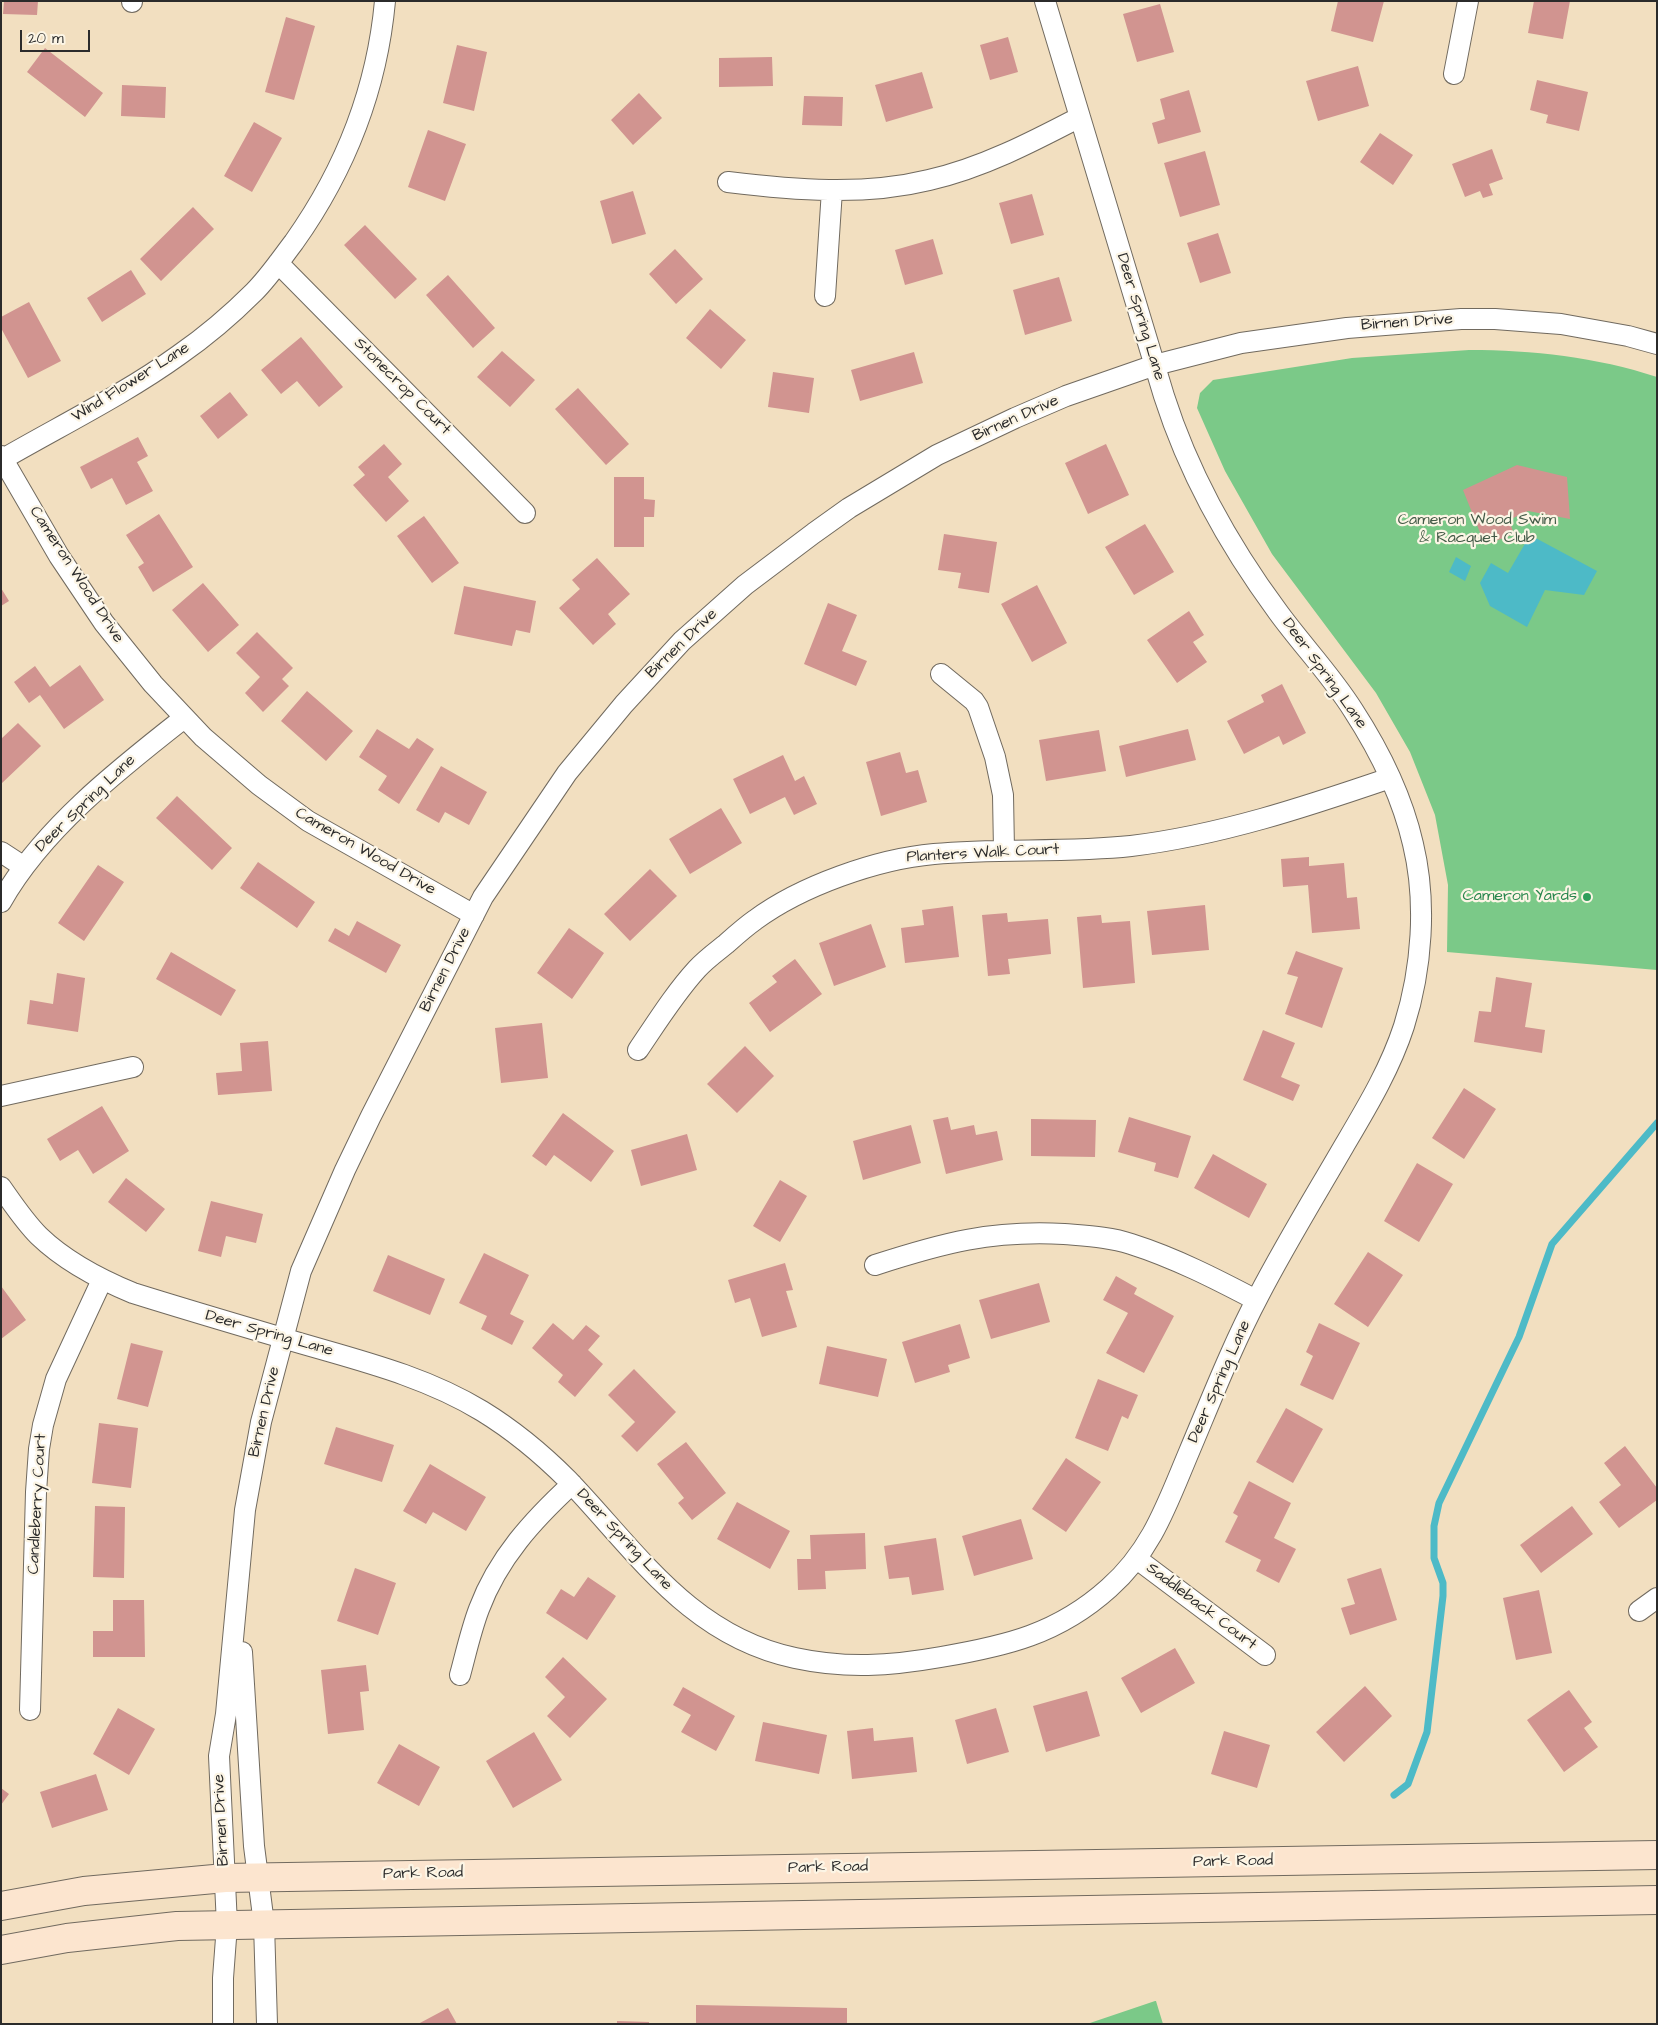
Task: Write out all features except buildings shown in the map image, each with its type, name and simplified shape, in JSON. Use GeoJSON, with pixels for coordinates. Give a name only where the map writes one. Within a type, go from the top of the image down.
{"type":"FeatureCollection","features":[{"type":"Feature","properties":{"kind":"main road","name":"Park Road"},"geometry":{"type":"LineString","coordinates":[[1,1906],[84,1891],[225,1878],[1657,1855]]}},
{"type":"Feature","properties":{"kind":"main road"},"geometry":{"type":"LineString","coordinates":[[1,1950],[66,1938],[140,1928],[227,1925],[1657,1900]]}},
{"type":"Feature","properties":{"kind":"street","name":"Wind Flower Lane"},"geometry":{"type":"LineString","coordinates":[[2,458],[152,374],[204,337],[254,292],[309,220],[350,143],[376,63],[385,1]]}},
{"type":"Feature","properties":{"kind":"street","name":"Deer Spring Lane"},"geometry":{"type":"LineString","coordinates":[[1,1187],[40,1236],[72,1262],[102,1280],[133,1293],[390,1369],[444,1390],[485,1413],[532,1447],[572,1484],[657,1580],[715,1626],[753,1646],[798,1659],[843,1666],[866,1667],[900,1664],[1014,1642],[1052,1627],[1070,1617],[1104,1593],[1138,1559],[1155,1531],[1216,1386],[1256,1300],[1380,1085],[1390,1064],[1406,1020],[1414,980],[1421,934],[1420,888],[1413,843],[1399,798],[1375,747],[1350,705],[1277,610],[1220,522],[1185,453],[1168,410],[1045,1]]}},
{"type":"Feature","properties":{"kind":"street"},"geometry":{"type":"LineString","coordinates":[[1454,74],[1468,1]]}},
{"type":"Feature","properties":{"kind":"street"},"geometry":{"type":"LineString","coordinates":[[728,182],[784,189],[832,190],[885,188],[929,180],[980,164],[1037,140],[1080,117]]}},
{"type":"Feature","properties":{"kind":"street"},"geometry":{"type":"LineString","coordinates":[[825,296],[832,190]]}},
{"type":"Feature","properties":{"kind":"street","name":"Stonecrop Court"},"geometry":{"type":"LineString","coordinates":[[278,263],[525,513]]}},
{"type":"Feature","properties":{"kind":"street","name":"Birnen Drive"},"geometry":{"type":"LineString","coordinates":[[223,2024],[223,1978],[227,1925],[219,1756],[226,1714],[245,1510],[260,1422],[282,1338],[308,1253],[341,1178],[483,897],[567,773],[624,704],[682,641],[745,586],[814,532],[849,508],[938,455],[1015,418],[1058,400],[1155,365],[1240,343],[1347,328],[1461,319],[1495,319],[1561,324],[1628,336],[1657,344]]}},
{"type":"Feature","properties":{"kind":"street","name":"Cameron Wood Drive"},"geometry":{"type":"LineString","coordinates":[[2,458],[59,556],[104,623],[153,684],[203,737],[258,785],[308,821],[474,915]]}},
{"type":"Feature","properties":{"kind":"street"},"geometry":{"type":"LineString","coordinates":[[941,674],[974,701],[978,707],[996,757],[1002,795],[1004,850]]}},
{"type":"Feature","properties":{"kind":"street","name":"Deer Spring Lane"},"geometry":{"type":"LineString","coordinates":[[1,902],[24,867],[47,839],[107,781],[184,718]]}},
{"type":"Feature","properties":{"kind":"street","name":"Planters Walk Court"},"geometry":{"type":"LineString","coordinates":[[638,1050],[667,1006],[698,968],[755,919],[780,905],[854,871],[900,859],[933,854],[1004,850],[1101,849],[1211,833],[1288,813],[1390,778]]}},
{"type":"Feature","properties":{"kind":"street"},"geometry":{"type":"LineString","coordinates":[[1,852],[24,867]]}},
{"type":"Feature","properties":{"kind":"street"},"geometry":{"type":"LineString","coordinates":[[1,1096],[133,1067]]}},
{"type":"Feature","properties":{"kind":"street"},"geometry":{"type":"LineString","coordinates":[[874,1266],[929,1247],[975,1237],[1031,1233],[1086,1236],[1131,1244],[1174,1260],[1256,1300]]}},
{"type":"Feature","properties":{"kind":"street","name":"Candleberry Court"},"geometry":{"type":"LineString","coordinates":[[30,1710],[36,1492],[40,1441],[56,1379],[102,1280]]}},
{"type":"Feature","properties":{"kind":"street"},"geometry":{"type":"LineString","coordinates":[[460,1675],[480,1608],[500,1567],[512,1547],[541,1513],[572,1484]]}},
{"type":"Feature","properties":{"kind":"street","name":"Saddleback Court"},"geometry":{"type":"LineString","coordinates":[[1138,1559],[1265,1655]]}},
{"type":"Feature","properties":{"kind":"street","name":"Birnen Drive"},"geometry":{"type":"LineString","coordinates":[[238,1587],[254,1846],[264,1924],[267,2024]]}},
{"type":"Feature","properties":{"kind":"street"},"geometry":{"type":"LineString","coordinates":[[1640,1611],[1657,1598]]}},
{"type":"Feature","properties":{"kind":"green space","name":"Cameron Wood Swim & Racquet Club"},"geometry":{"type":"Polygon","coordinates":[[[1469,350],[1517,351],[1564,356],[1611,364],[1657,377],[1657,970],[1447,952],[1448,885],[1435,815],[1410,752],[1376,693],[1272,554],[1225,471],[1197,408],[1200,393],[1213,380],[1352,358],[1469,350]]]}},
{"type":"Feature","properties":{"kind":"green space"},"geometry":{"type":"Polygon","coordinates":[[[1155,2001],[1163,2024],[1087,2024],[1155,2001]]]}},
{"type":"Feature","properties":{"kind":"water"},"geometry":{"type":"Polygon","coordinates":[[[1530,535],[1597,571],[1584,595],[1545,590],[1527,627],[1490,606],[1480,583],[1491,563],[1508,573],[1530,535]]]}},
{"type":"Feature","properties":{"kind":"water"},"geometry":{"type":"Polygon","coordinates":[[[1456,557],[1471,566],[1465,581],[1449,572],[1456,557]]]}},
{"type":"Feature","properties":{"kind":"waterway"},"geometry":{"type":"LineString","coordinates":[[1394,1795],[1408,1784],[1427,1732],[1443,1596],[1443,1583],[1434,1558],[1434,1526],[1439,1503],[1519,1337],[1552,1244],[1657,1123]]}},
{"type":"Feature","properties":{"kind":"place","name":"Cameron Yards"},"geometry":{"type":"Point","coordinates":[1587,897]}}]}
